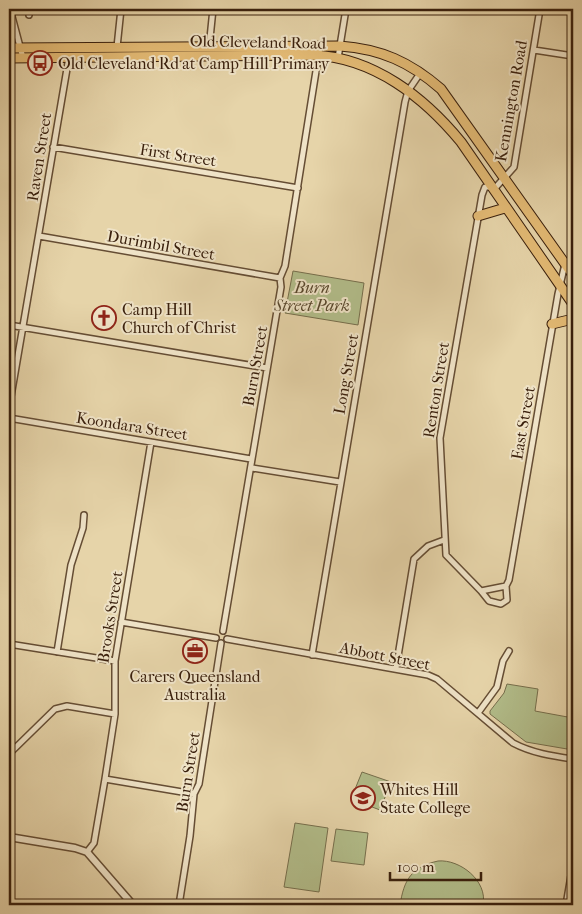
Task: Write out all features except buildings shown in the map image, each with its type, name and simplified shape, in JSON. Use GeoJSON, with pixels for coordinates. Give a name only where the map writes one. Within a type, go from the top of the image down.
{"type":"FeatureCollection","features":[{"type":"Feature","properties":{"kind":"highway","name":"Old Cleveland Road"},"geometry":{"type":"LineString","coordinates":[[9,58],[320,46],[340,46],[384,53],[421,72],[441,89],[573,275]]}},
{"type":"Feature","properties":{"kind":"highway","name":"Old Cleveland Road"},"geometry":{"type":"LineString","coordinates":[[9,48],[117,47],[319,56],[338,58],[380,73],[432,108],[444,122],[573,304]]}},
{"type":"Feature","properties":{"kind":"highway"},"geometry":{"type":"LineString","coordinates":[[478,216],[506,208]]}},
{"type":"Feature","properties":{"kind":"highway"},"geometry":{"type":"LineString","coordinates":[[552,324],[573,319]]}},
{"type":"Feature","properties":{"kind":"street"},"geometry":{"type":"LineString","coordinates":[[10,9],[23,58]]}},
{"type":"Feature","properties":{"kind":"street"},"geometry":{"type":"LineString","coordinates":[[117,47],[121,9]]}},
{"type":"Feature","properties":{"kind":"street"},"geometry":{"type":"LineString","coordinates":[[209,51],[213,9]]}},
{"type":"Feature","properties":{"kind":"street"},"geometry":{"type":"LineString","coordinates":[[338,58],[346,9]]}},
{"type":"Feature","properties":{"kind":"street","name":"Kennington Road"},"geometry":{"type":"LineString","coordinates":[[491,187],[496,187],[515,164],[540,9]]}},
{"type":"Feature","properties":{"kind":"street","name":"Burn Street"},"geometry":{"type":"LineString","coordinates":[[223,631],[252,468],[251,459],[281,287],[280,278],[285,266],[320,46]]}},
{"type":"Feature","properties":{"kind":"street"},"geometry":{"type":"LineString","coordinates":[[534,50],[573,56]]}},
{"type":"Feature","properties":{"kind":"street","name":"Raven Street"},"geometry":{"type":"LineString","coordinates":[[9,408],[68,57]]}},
{"type":"Feature","properties":{"kind":"street","name":"Long Street"},"geometry":{"type":"LineString","coordinates":[[312,654],[408,92],[421,72]]}},
{"type":"Feature","properties":{"kind":"street","name":"First Street"},"geometry":{"type":"LineString","coordinates":[[53,148],[298,188]]}},
{"type":"Feature","properties":{"kind":"street","name":"Renton Street"},"geometry":{"type":"LineString","coordinates":[[491,187],[485,187],[482,192],[440,438],[444,550],[450,560],[489,601],[501,604],[507,600],[506,586]]}},
{"type":"Feature","properties":{"kind":"street","name":"Durimbil Street"},"geometry":{"type":"LineString","coordinates":[[39,236],[280,278]]}},
{"type":"Feature","properties":{"kind":"street"},"geometry":{"type":"LineString","coordinates":[[565,264],[573,257]]}},
{"type":"Feature","properties":{"kind":"street","name":"East Street"},"geometry":{"type":"LineString","coordinates":[[506,586],[509,580],[552,324],[565,264]]}},
{"type":"Feature","properties":{"kind":"street"},"geometry":{"type":"LineString","coordinates":[[9,325],[267,368]]}},
{"type":"Feature","properties":{"kind":"street","name":"Koondara Street"},"geometry":{"type":"LineString","coordinates":[[9,418],[251,459]]}},
{"type":"Feature","properties":{"kind":"street","name":"Brooks Street"},"geometry":{"type":"LineString","coordinates":[[86,852],[94,843],[105,779],[115,714],[115,661],[151,442]]}},
{"type":"Feature","properties":{"kind":"street"},"geometry":{"type":"LineString","coordinates":[[252,468],[340,482]]}},
{"type":"Feature","properties":{"kind":"street"},"geometry":{"type":"LineString","coordinates":[[57,652],[71,565],[83,528],[84,515]]}},
{"type":"Feature","properties":{"kind":"street"},"geometry":{"type":"LineString","coordinates":[[396,668],[414,559],[428,546],[444,540]]}},
{"type":"Feature","properties":{"kind":"street"},"geometry":{"type":"LineString","coordinates":[[481,591],[506,586]]}},
{"type":"Feature","properties":{"kind":"street"},"geometry":{"type":"LineString","coordinates":[[121,622],[216,638],[221,643],[227,639],[227,635],[223,631],[218,633],[216,638]]}},
{"type":"Feature","properties":{"kind":"street","name":"Abbott Street"},"geometry":{"type":"LineString","coordinates":[[227,639],[396,668],[437,679],[513,743],[524,749],[573,759]]}},
{"type":"Feature","properties":{"kind":"street","name":"Burn Street"},"geometry":{"type":"LineString","coordinates":[[179,905],[195,802],[194,794],[199,784],[221,643]]}},
{"type":"Feature","properties":{"kind":"street"},"geometry":{"type":"LineString","coordinates":[[9,644],[115,661]]}},
{"type":"Feature","properties":{"kind":"street"},"geometry":{"type":"LineString","coordinates":[[478,713],[497,688],[503,661],[509,651]]}},
{"type":"Feature","properties":{"kind":"street"},"geometry":{"type":"LineString","coordinates":[[9,754],[55,709],[67,706],[115,714]]}},
{"type":"Feature","properties":{"kind":"street"},"geometry":{"type":"LineString","coordinates":[[105,779],[194,794]]}},
{"type":"Feature","properties":{"kind":"street"},"geometry":{"type":"LineString","coordinates":[[9,837],[75,848],[86,852],[133,905]]}},
{"type":"Feature","properties":{"kind":"street"},"geometry":{"type":"LineString","coordinates":[[566,905],[573,864]]}},
{"type":"Feature","properties":{"kind":"green space","name":"Burn Street Park"},"geometry":{"type":"Polygon","coordinates":[[[293,271],[364,283],[358,325],[285,313],[293,271]]]}},
{"type":"Feature","properties":{"kind":"green space"},"geometry":{"type":"Polygon","coordinates":[[[507,684],[538,689],[535,711],[573,718],[573,750],[526,742],[490,714],[490,711],[504,693],[507,684]]]}},
{"type":"Feature","properties":{"kind":"green space"},"geometry":{"type":"Polygon","coordinates":[[[362,772],[391,782],[380,810],[351,799],[362,772]]]}},
{"type":"Feature","properties":{"kind":"green space"},"geometry":{"type":"Polygon","coordinates":[[[295,823],[328,828],[319,892],[284,887],[295,823]]]}},
{"type":"Feature","properties":{"kind":"green space"},"geometry":{"type":"Polygon","coordinates":[[[336,829],[368,833],[364,865],[331,861],[336,829]]]}},
{"type":"Feature","properties":{"kind":"green space"},"geometry":{"type":"Polygon","coordinates":[[[438,861],[455,864],[471,873],[481,888],[483,905],[400,905],[404,888],[410,876],[421,867],[438,861]]]}},
{"type":"Feature","properties":{"kind":"place","name":"Old Cleveland Rd at Camp Hill Primary"},"geometry":{"type":"Point","coordinates":[40,63]}},
{"type":"Feature","properties":{"kind":"place","name":"Camp Hill Church of Christ"},"geometry":{"type":"Point","coordinates":[104,318]}},
{"type":"Feature","properties":{"kind":"place","name":"Carers Queensland Australia"},"geometry":{"type":"Point","coordinates":[195,651]}},
{"type":"Feature","properties":{"kind":"place","name":"Whites Hill State College"},"geometry":{"type":"Point","coordinates":[363,798]}}]}
